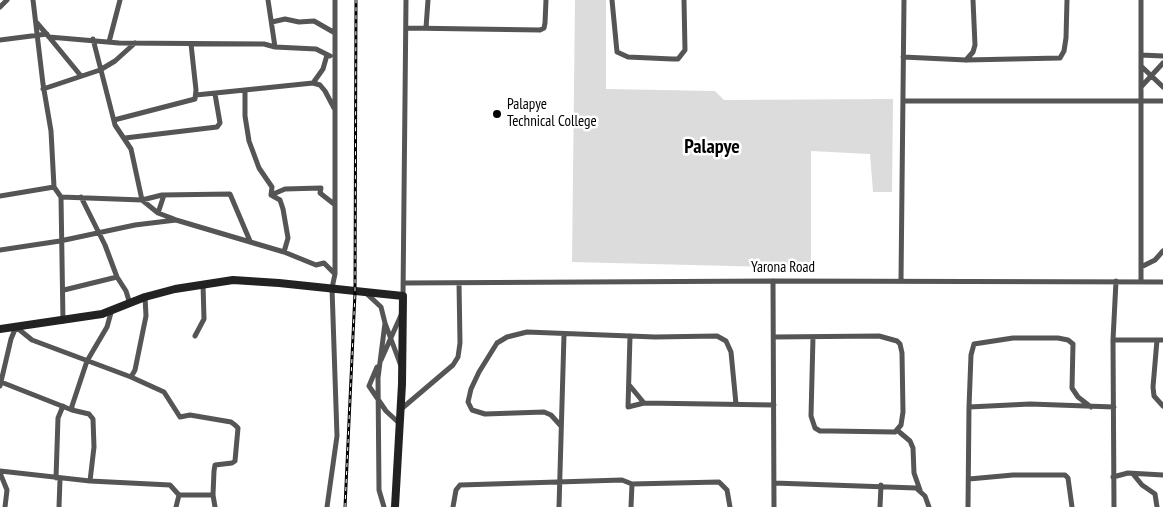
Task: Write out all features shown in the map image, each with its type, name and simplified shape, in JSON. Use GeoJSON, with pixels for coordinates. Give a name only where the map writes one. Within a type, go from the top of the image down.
{"type":"FeatureCollection","features":[{"type":"Feature","properties":{"kind":"street"},"geometry":{"type":"LineString","coordinates":[[0,7],[7,0]]}},
{"type":"Feature","properties":{"kind":"street"},"geometry":{"type":"LineString","coordinates":[[33,0],[44,89],[52,131],[54,187],[61,197],[60,241],[64,290],[63,321]]}},
{"type":"Feature","properties":{"kind":"street"},"geometry":{"type":"LineString","coordinates":[[109,42],[120,0]]}},
{"type":"Feature","properties":{"kind":"street"},"geometry":{"type":"LineString","coordinates":[[268,0],[275,47]]}},
{"type":"Feature","properties":{"kind":"street"},"geometry":{"type":"LineString","coordinates":[[326,507],[329,500],[337,436],[332,288],[334,274],[335,0]]}},
{"type":"Feature","properties":{"kind":"street"},"geometry":{"type":"LineString","coordinates":[[395,507],[402,371],[406,0]]}},
{"type":"Feature","properties":{"kind":"street"},"geometry":{"type":"LineString","coordinates":[[426,28],[428,0]]}},
{"type":"Feature","properties":{"kind":"street"},"geometry":{"type":"LineString","coordinates":[[406,28],[540,30],[544,28],[546,0]]}},
{"type":"Feature","properties":{"kind":"street"},"geometry":{"type":"LineString","coordinates":[[612,0],[617,52],[622,56],[663,59],[678,59],[685,50],[684,0]]}},
{"type":"Feature","properties":{"kind":"street"},"geometry":{"type":"LineString","coordinates":[[901,281],[904,0]]}},
{"type":"Feature","properties":{"kind":"street"},"geometry":{"type":"LineString","coordinates":[[966,60],[973,52],[975,45],[973,0]]}},
{"type":"Feature","properties":{"kind":"street"},"geometry":{"type":"LineString","coordinates":[[903,58],[966,60],[1060,58],[1064,51],[1066,38],[1067,0]]}},
{"type":"Feature","properties":{"kind":"street"},"geometry":{"type":"LineString","coordinates":[[1141,0],[1141,281]]}},
{"type":"Feature","properties":{"kind":"street"},"geometry":{"type":"LineString","coordinates":[[272,22],[285,19],[300,22],[314,21],[335,33]]}},
{"type":"Feature","properties":{"kind":"street"},"geometry":{"type":"LineString","coordinates":[[37,23],[81,76]]}},
{"type":"Feature","properties":{"kind":"street"},"geometry":{"type":"LineString","coordinates":[[0,40],[22,36],[48,36],[109,42],[271,45],[275,47],[316,49],[327,56],[335,57]]}},
{"type":"Feature","properties":{"kind":"street"},"geometry":{"type":"LineString","coordinates":[[93,39],[115,126],[131,149],[142,200],[158,213],[176,220],[250,241],[316,265],[324,263],[334,274]]}},
{"type":"Feature","properties":{"kind":"street"},"geometry":{"type":"LineString","coordinates":[[44,89],[100,70],[115,61],[135,43]]}},
{"type":"Feature","properties":{"kind":"street"},"geometry":{"type":"LineString","coordinates":[[191,44],[196,95]]}},
{"type":"Feature","properties":{"kind":"street"},"geometry":{"type":"LineString","coordinates":[[1141,55],[1163,56]]}},
{"type":"Feature","properties":{"kind":"street"},"geometry":{"type":"LineString","coordinates":[[313,83],[323,69],[327,56]]}},
{"type":"Feature","properties":{"kind":"street"},"geometry":{"type":"LineString","coordinates":[[1141,88],[1163,64]]}},
{"type":"Feature","properties":{"kind":"street"},"geometry":{"type":"LineString","coordinates":[[1141,66],[1163,88]]}},
{"type":"Feature","properties":{"kind":"street"},"geometry":{"type":"LineString","coordinates":[[114,120],[191,100],[196,95],[313,83],[320,85],[334,108]]}},
{"type":"Feature","properties":{"kind":"street"},"geometry":{"type":"LineString","coordinates":[[245,91],[245,116],[249,141],[259,168],[272,188],[270,195]]}},
{"type":"Feature","properties":{"kind":"street"},"geometry":{"type":"LineString","coordinates":[[125,138],[217,127],[220,123],[215,94]]}},
{"type":"Feature","properties":{"kind":"street"},"geometry":{"type":"LineString","coordinates":[[903,101],[1163,101]]}},
{"type":"Feature","properties":{"kind":"street"},"geometry":{"type":"LineString","coordinates":[[0,196],[54,187]]}},
{"type":"Feature","properties":{"kind":"street"},"geometry":{"type":"LineString","coordinates":[[270,195],[286,189],[321,188],[320,193],[334,204]]}},
{"type":"Feature","properties":{"kind":"street"},"geometry":{"type":"LineString","coordinates":[[61,197],[142,200],[164,195],[230,194],[250,241]]}},
{"type":"Feature","properties":{"kind":"street"},"geometry":{"type":"LineString","coordinates":[[158,213],[164,195]]}},
{"type":"Feature","properties":{"kind":"street"},"geometry":{"type":"LineString","coordinates":[[270,195],[280,200],[283,209],[288,238],[284,252]]}},
{"type":"Feature","properties":{"kind":"street"},"geometry":{"type":"LineString","coordinates":[[81,197],[99,232],[130,304]]}},
{"type":"Feature","properties":{"kind":"street"},"geometry":{"type":"LineString","coordinates":[[0,250],[60,241],[135,225],[176,220]]}},
{"type":"Feature","properties":{"kind":"street"},"geometry":{"type":"LineString","coordinates":[[1142,266],[1155,260],[1163,251]]}},
{"type":"Feature","properties":{"kind":"street"},"geometry":{"type":"LineString","coordinates":[[64,290],[117,277]]}},
{"type":"Feature","properties":{"kind":"street"},"geometry":{"type":"LineString","coordinates":[[0,329],[102,314],[145,297],[203,284],[252,280],[332,288],[366,294],[402,296]]}},
{"type":"Feature","properties":{"kind":"street"},"geometry":{"type":"LineString","coordinates":[[773,280],[774,507]]}},
{"type":"Feature","properties":{"kind":"street","name":"Yarona Road"},"geometry":{"type":"LineString","coordinates":[[403,283],[773,280],[1163,282]]}},
{"type":"Feature","properties":{"kind":"street"},"geometry":{"type":"LineString","coordinates":[[1114,507],[1113,340],[1116,281]]}},
{"type":"Feature","properties":{"kind":"street"},"geometry":{"type":"LineString","coordinates":[[400,410],[453,366],[458,357],[460,342],[459,283]]}},
{"type":"Feature","properties":{"kind":"street"},"geometry":{"type":"LineString","coordinates":[[195,336],[204,319],[203,284]]}},
{"type":"Feature","properties":{"kind":"street"},"geometry":{"type":"LineString","coordinates":[[366,294],[380,307],[402,371]]}},
{"type":"Feature","properties":{"kind":"street"},"geometry":{"type":"LineString","coordinates":[[131,376],[136,370],[146,316],[145,297]]}},
{"type":"Feature","properties":{"kind":"street"},"geometry":{"type":"LineString","coordinates":[[72,410],[87,360],[107,327],[112,309]]}},
{"type":"Feature","properties":{"kind":"street"},"geometry":{"type":"LineString","coordinates":[[400,423],[386,411],[369,386],[402,312]]}},
{"type":"Feature","properties":{"kind":"street"},"geometry":{"type":"LineString","coordinates":[[384,507],[379,490],[379,400],[380,362],[385,323]]}},
{"type":"Feature","properties":{"kind":"street"},"geometry":{"type":"LineString","coordinates":[[16,327],[32,340],[131,376],[164,392],[180,417],[190,415],[232,422],[238,428],[235,461],[215,465],[213,495],[215,507]]}},
{"type":"Feature","properties":{"kind":"street"},"geometry":{"type":"LineString","coordinates":[[16,327],[11,340],[1,384],[72,410],[89,414],[93,419],[94,447],[90,481]]}},
{"type":"Feature","properties":{"kind":"street"},"geometry":{"type":"LineString","coordinates":[[561,426],[551,415],[544,412],[482,414],[472,410],[468,402],[479,372],[497,343],[507,337],[527,332],[564,335],[717,336],[726,342],[733,360],[736,404]]}},
{"type":"Feature","properties":{"kind":"street"},"geometry":{"type":"LineString","coordinates":[[559,507],[564,335]]}},
{"type":"Feature","properties":{"kind":"street"},"geometry":{"type":"LineString","coordinates":[[630,336],[628,407],[644,402],[774,404]]}},
{"type":"Feature","properties":{"kind":"street"},"geometry":{"type":"LineString","coordinates":[[774,337],[880,336],[900,344],[902,412],[901,425],[897,430],[892,433],[869,433],[820,431],[816,428],[810,416],[812,337]]}},
{"type":"Feature","properties":{"kind":"street"},"geometry":{"type":"LineString","coordinates":[[968,507],[969,407],[971,355],[974,344],[1013,338],[1058,338],[1073,344],[1072,388],[1078,397],[1091,407]]}},
{"type":"Feature","properties":{"kind":"street"},"geometry":{"type":"LineString","coordinates":[[1113,340],[1160,340],[1153,387],[1154,396],[1163,406]]}},
{"type":"Feature","properties":{"kind":"street"},"geometry":{"type":"LineString","coordinates":[[630,386],[644,402]]}},
{"type":"Feature","properties":{"kind":"street"},"geometry":{"type":"LineString","coordinates":[[969,407],[1030,404],[1114,407]]}},
{"type":"Feature","properties":{"kind":"street"},"geometry":{"type":"LineString","coordinates":[[59,507],[58,418],[63,406]]}},
{"type":"Feature","properties":{"kind":"street"},"geometry":{"type":"LineString","coordinates":[[897,430],[910,441],[913,448],[914,473],[920,490],[928,500],[929,507]]}},
{"type":"Feature","properties":{"kind":"street"},"geometry":{"type":"LineString","coordinates":[[5,507],[6,490],[0,472],[90,481],[170,485],[179,495],[213,495]]}},
{"type":"Feature","properties":{"kind":"street"},"geometry":{"type":"LineString","coordinates":[[1114,477],[1128,472],[1133,474],[1163,474]]}},
{"type":"Feature","properties":{"kind":"street"},"geometry":{"type":"LineString","coordinates":[[1133,474],[1142,485],[1155,494],[1157,507]]}},
{"type":"Feature","properties":{"kind":"street"},"geometry":{"type":"LineString","coordinates":[[969,480],[1013,476],[1065,475],[1068,478],[1072,507]]}},
{"type":"Feature","properties":{"kind":"street"},"geometry":{"type":"LineString","coordinates":[[453,507],[456,490],[460,485],[622,480],[632,484],[719,482],[726,490],[730,507]]}},
{"type":"Feature","properties":{"kind":"street"},"geometry":{"type":"LineString","coordinates":[[774,482],[881,485],[920,490]]}},
{"type":"Feature","properties":{"kind":"street"},"geometry":{"type":"LineString","coordinates":[[630,507],[632,484]]}},
{"type":"Feature","properties":{"kind":"street"},"geometry":{"type":"LineString","coordinates":[[880,507],[881,485]]}},
{"type":"Feature","properties":{"kind":"street"},"geometry":{"type":"LineString","coordinates":[[176,507],[179,495]]}},
{"type":"Feature","properties":{"kind":"shaded area"},"geometry":{"type":"Polygon","coordinates":[[[575,0],[606,0],[606,89],[715,91],[724,100],[893,99],[892,192],[873,192],[870,154],[811,151],[811,268],[572,262],[575,0]]]}},
{"type":"Feature","properties":{"kind":"railway"},"geometry":{"type":"LineString","coordinates":[[345,507],[355,293],[356,0]]}},
{"type":"Feature","properties":{"kind":"place","name":"Palapye Technical College"},"geometry":{"type":"Point","coordinates":[497,114]}},
{"type":"Feature","properties":{"kind":"district","name":"Palapye"},"geometry":{"type":"Point","coordinates":[712,147]}}]}
